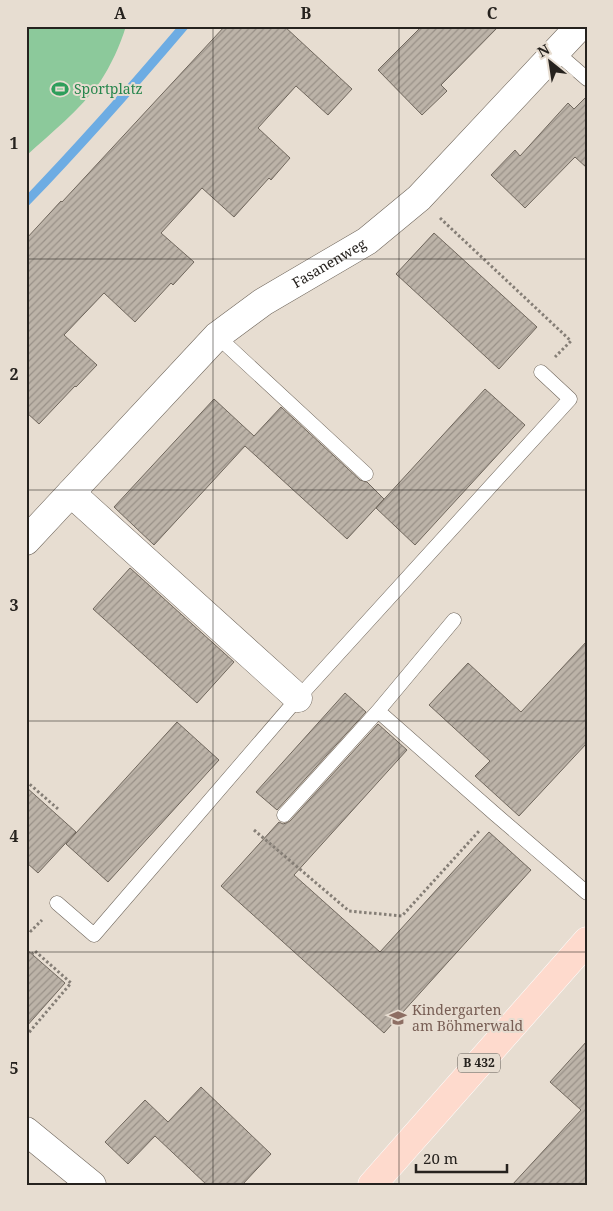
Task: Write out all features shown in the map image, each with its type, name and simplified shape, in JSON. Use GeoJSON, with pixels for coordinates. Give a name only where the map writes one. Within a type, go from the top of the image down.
{"type":"FeatureCollection","features":[{"type":"Feature","properties":{"kind":"main road","name":"B 432"},"geometry":{"type":"LineString","coordinates":[[372,1185],[587,941]]}},
{"type":"Feature","properties":{"kind":"street","name":"Fasanenweg"},"geometry":{"type":"LineString","coordinates":[[26,541],[216,336],[263,302],[367,241],[419,198],[580,26]]}},
{"type":"Feature","properties":{"kind":"street"},"geometry":{"type":"LineString","coordinates":[[71,493],[298,698]]}},
{"type":"Feature","properties":{"kind":"street"},"geometry":{"type":"LineString","coordinates":[[26,1131],[92,1185]]}},
{"type":"Feature","properties":{"kind":"lane"},"geometry":{"type":"LineString","coordinates":[[556,52],[587,79]]}},
{"type":"Feature","properties":{"kind":"lane"},"geometry":{"type":"LineString","coordinates":[[216,336],[366,474]]}},
{"type":"Feature","properties":{"kind":"lane"},"geometry":{"type":"LineString","coordinates":[[57,903],[94,935],[298,698],[570,398],[541,372]]}},
{"type":"Feature","properties":{"kind":"lane"},"geometry":{"type":"LineString","coordinates":[[284,815],[378,711],[454,620]]}},
{"type":"Feature","properties":{"kind":"lane"},"geometry":{"type":"LineString","coordinates":[[378,711],[587,893]]}},
{"type":"Feature","properties":{"kind":"path"},"geometry":{"type":"LineString","coordinates":[[419,198],[570,340],[541,372]]}},
{"type":"Feature","properties":{"kind":"path"},"geometry":{"type":"LineString","coordinates":[[26,781],[58,810]]}},
{"type":"Feature","properties":{"kind":"path"},"geometry":{"type":"LineString","coordinates":[[254,830],[348,911],[402,916],[495,814]]}},
{"type":"Feature","properties":{"kind":"path"},"geometry":{"type":"LineString","coordinates":[[26,1036],[71,983],[36,951],[32,954]]}},
{"type":"Feature","properties":{"kind":"green space","name":"Sportplatz"},"geometry":{"type":"Polygon","coordinates":[[[26,26],[126,26],[121,41],[100,82],[65,121],[26,156],[26,26]]]}},
{"type":"Feature","properties":{"kind":"building"},"geometry":{"type":"Polygon","coordinates":[[[225,26],[284,26],[352,89],[328,115],[296,86],[258,128],[290,158],[234,217],[202,188],[161,233],[194,262],[173,285],[171,283],[135,322],[104,293],[64,335],[97,365],[39,424],[26,412],[26,239],[225,26]]]}},
{"type":"Feature","properties":{"kind":"building"},"geometry":{"type":"Polygon","coordinates":[[[422,26],[499,26],[441,85],[447,91],[422,115],[378,70],[422,26]]]}},
{"type":"Feature","properties":{"kind":"building"},"geometry":{"type":"Polygon","coordinates":[[[587,96],[587,168],[575,157],[525,208],[491,175],[515,150],[520,156],[568,103],[574,109],[587,96]]]}},
{"type":"Feature","properties":{"kind":"building"},"geometry":{"type":"Polygon","coordinates":[[[434,233],[537,327],[499,369],[396,274],[434,233]]]}},
{"type":"Feature","properties":{"kind":"building"},"geometry":{"type":"Polygon","coordinates":[[[485,389],[525,425],[415,545],[376,508],[485,389]]]}},
{"type":"Feature","properties":{"kind":"building"},"geometry":{"type":"Polygon","coordinates":[[[214,399],[254,436],[281,407],[360,480],[367,482],[384,499],[347,539],[245,446],[154,545],[114,507],[214,399]]]}},
{"type":"Feature","properties":{"kind":"building"},"geometry":{"type":"Polygon","coordinates":[[[130,568],[234,662],[197,703],[93,609],[130,568]]]}},
{"type":"Feature","properties":{"kind":"building"},"geometry":{"type":"Polygon","coordinates":[[[587,641],[587,743],[519,816],[475,776],[490,761],[429,705],[468,663],[521,712],[587,641]]]}},
{"type":"Feature","properties":{"kind":"building"},"geometry":{"type":"Polygon","coordinates":[[[345,693],[366,712],[277,810],[256,792],[345,693]]]}},
{"type":"Feature","properties":{"kind":"building"},"geometry":{"type":"Polygon","coordinates":[[[177,722],[219,760],[108,882],[66,844],[177,722]]]}},
{"type":"Feature","properties":{"kind":"building"},"geometry":{"type":"Polygon","coordinates":[[[378,724],[407,750],[294,875],[380,952],[489,832],[531,870],[384,1033],[221,886],[279,822],[283,824],[290,821],[378,724]]]}},
{"type":"Feature","properties":{"kind":"building"},"geometry":{"type":"Polygon","coordinates":[[[26,787],[76,832],[38,873],[26,862],[26,787]]]}},
{"type":"Feature","properties":{"kind":"building"},"geometry":{"type":"Polygon","coordinates":[[[26,949],[65,983],[26,1027],[26,949]]]}},
{"type":"Feature","properties":{"kind":"building"},"geometry":{"type":"Polygon","coordinates":[[[587,1041],[587,1185],[512,1185],[581,1110],[550,1082],[587,1041]]]}},
{"type":"Feature","properties":{"kind":"building"},"geometry":{"type":"Polygon","coordinates":[[[201,1087],[271,1154],[242,1185],[207,1185],[155,1136],[128,1164],[105,1142],[145,1100],[168,1122],[201,1087]]]}},
{"type":"Feature","properties":{"kind":"waterway"},"geometry":{"type":"LineString","coordinates":[[26,202],[107,115],[184,26]]}},
{"type":"Feature","properties":{"kind":"place","name":"Sportplatz"},"geometry":{"type":"Point","coordinates":[60,89]}},
{"type":"Feature","properties":{"kind":"place","name":"Kindergarten am Böhmerwald"},"geometry":{"type":"Point","coordinates":[398,1018]}}]}
